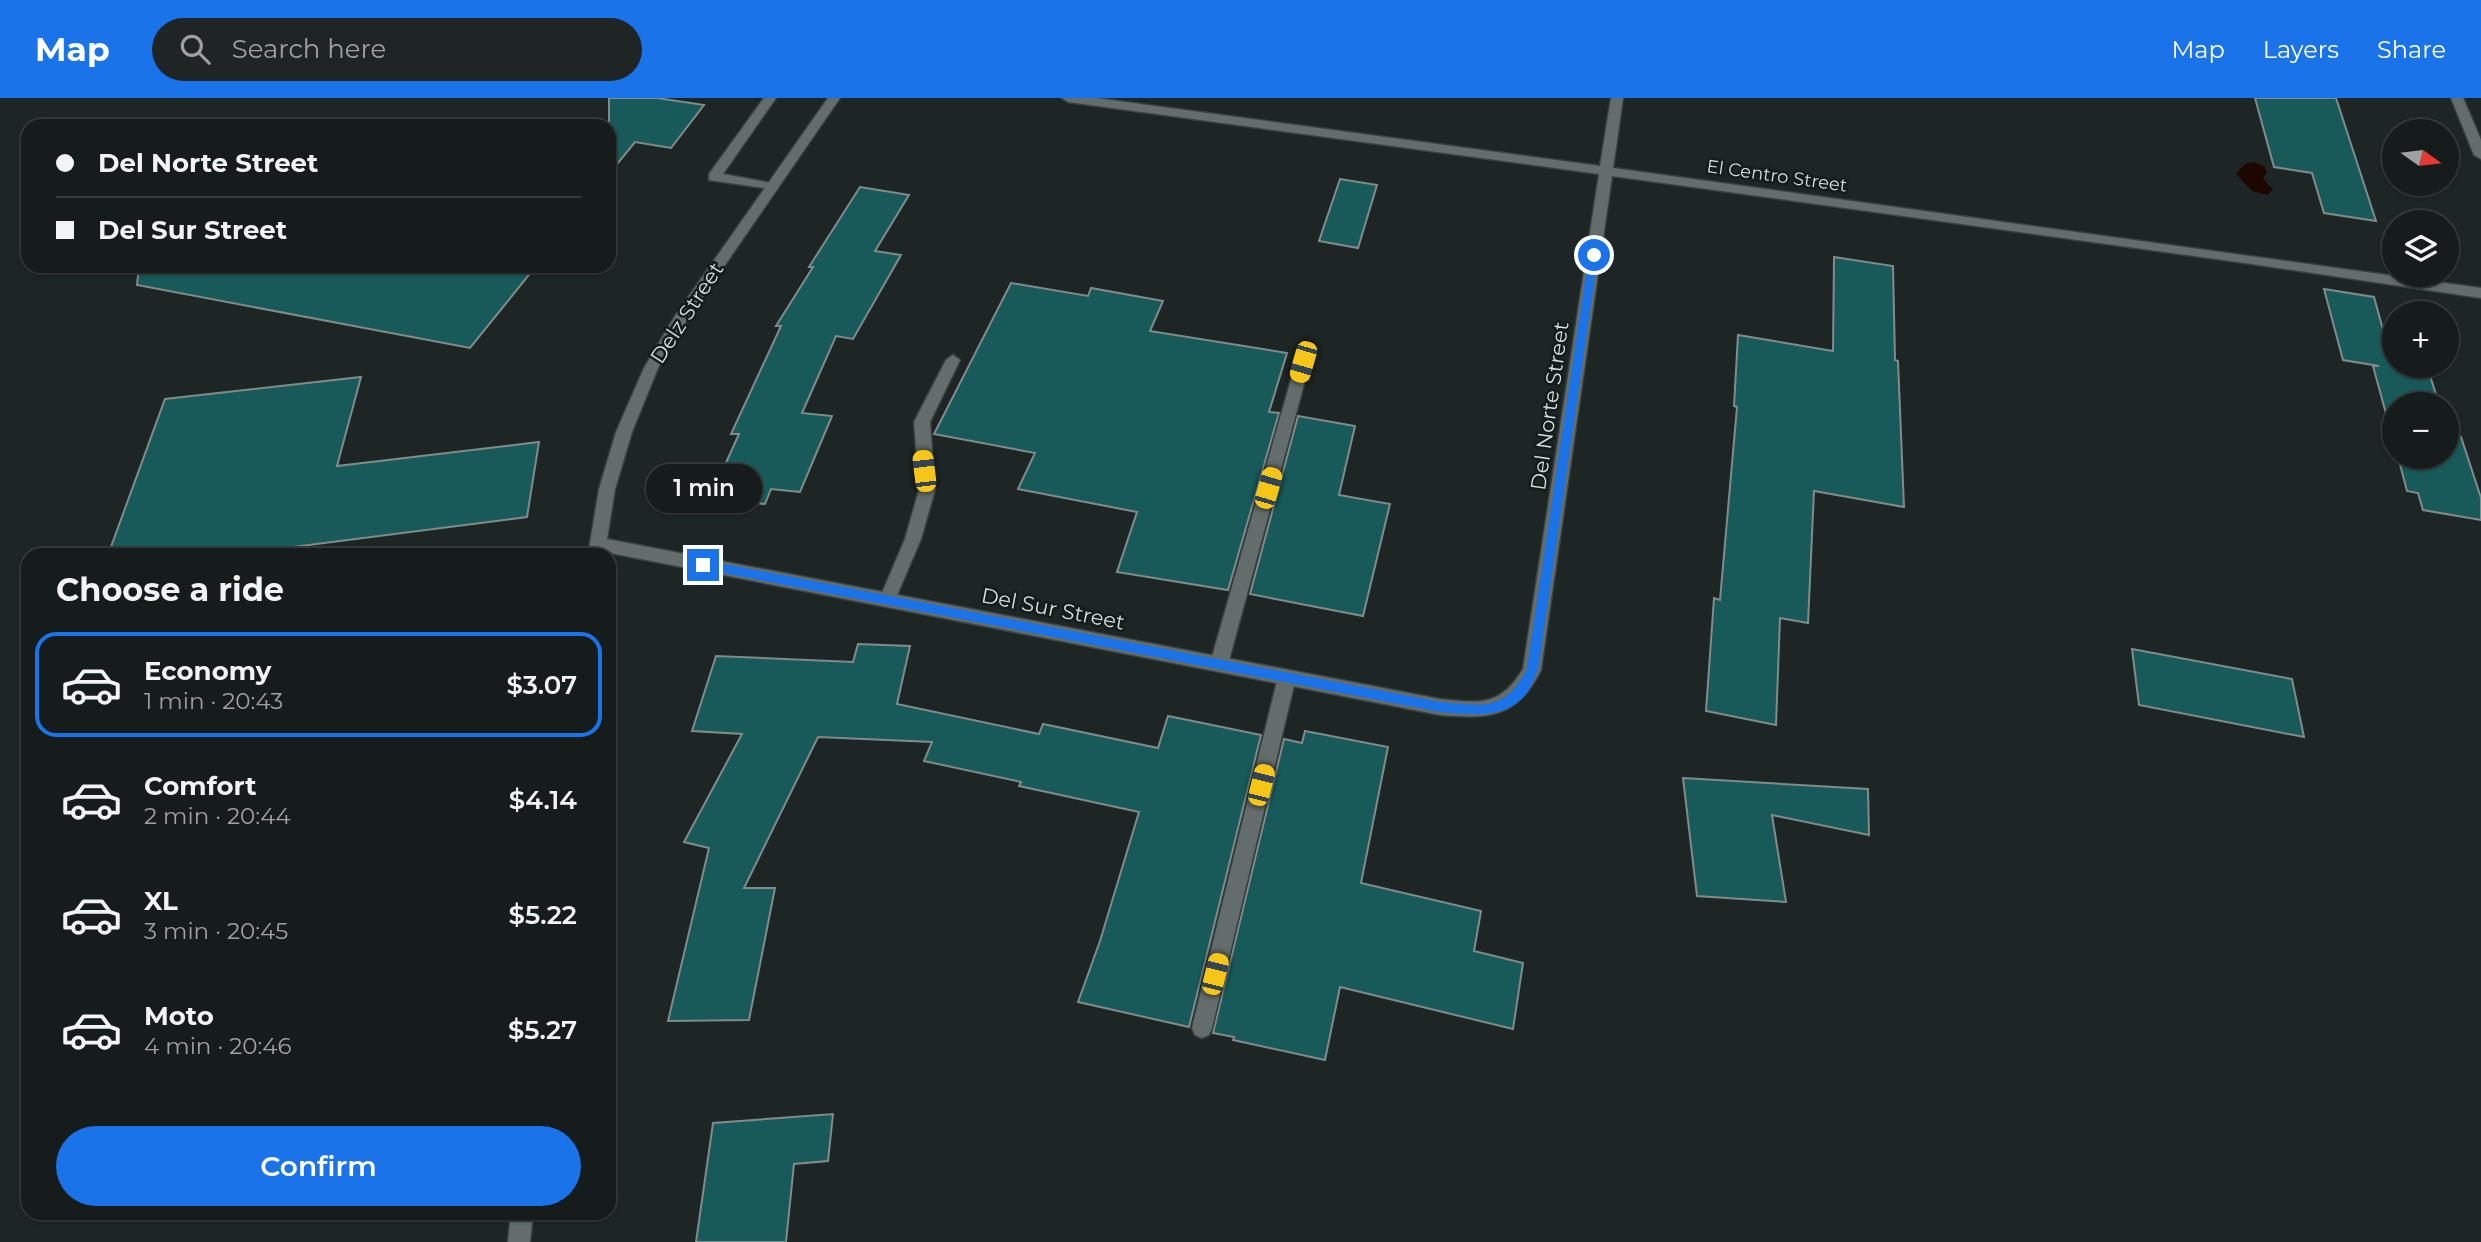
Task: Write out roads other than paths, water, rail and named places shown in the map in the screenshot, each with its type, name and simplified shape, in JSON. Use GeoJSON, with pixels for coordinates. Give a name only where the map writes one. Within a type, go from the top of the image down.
{"type":"FeatureCollection","features":[{"type":"Feature","properties":{"kind":"street"},"geometry":{"type":"LineString","coordinates":[[770,98],[714,177],[772,187]]}},
{"type":"Feature","properties":{"kind":"street","name":"Delz Street"},"geometry":{"type":"LineString","coordinates":[[597,548],[607,489],[624,432],[651,368],[680,320],[833,98]]}},
{"type":"Feature","properties":{"kind":"street","name":"El Centro Street"},"geometry":{"type":"LineString","coordinates":[[1068,98],[2245,258],[2481,293]]}},
{"type":"Feature","properties":{"kind":"street","name":"Del Norte Street"},"geometry":{"type":"LineString","coordinates":[[1500,707],[1520,693],[1532,670],[1617,98]]}},
{"type":"Feature","properties":{"kind":"street"},"geometry":{"type":"LineString","coordinates":[[2457,98],[2481,155]]}},
{"type":"Feature","properties":{"kind":"street"},"geometry":{"type":"LineString","coordinates":[[887,600],[913,540],[926,490],[922,422],[953,360]]}},
{"type":"Feature","properties":{"kind":"street"},"geometry":{"type":"LineString","coordinates":[[1219,664],[1303,362]]}},
{"type":"Feature","properties":{"kind":"street","name":"Del Sur Street"},"geometry":{"type":"LineString","coordinates":[[616,553],[887,600],[1440,707],[1472,710],[1500,707]]}},
{"type":"Feature","properties":{"kind":"street"},"geometry":{"type":"LineString","coordinates":[[1202,1027],[1287,677]]}},
{"type":"Feature","properties":{"kind":"street"},"geometry":{"type":"LineString","coordinates":[[519,1242],[522,1220]]}}]}
